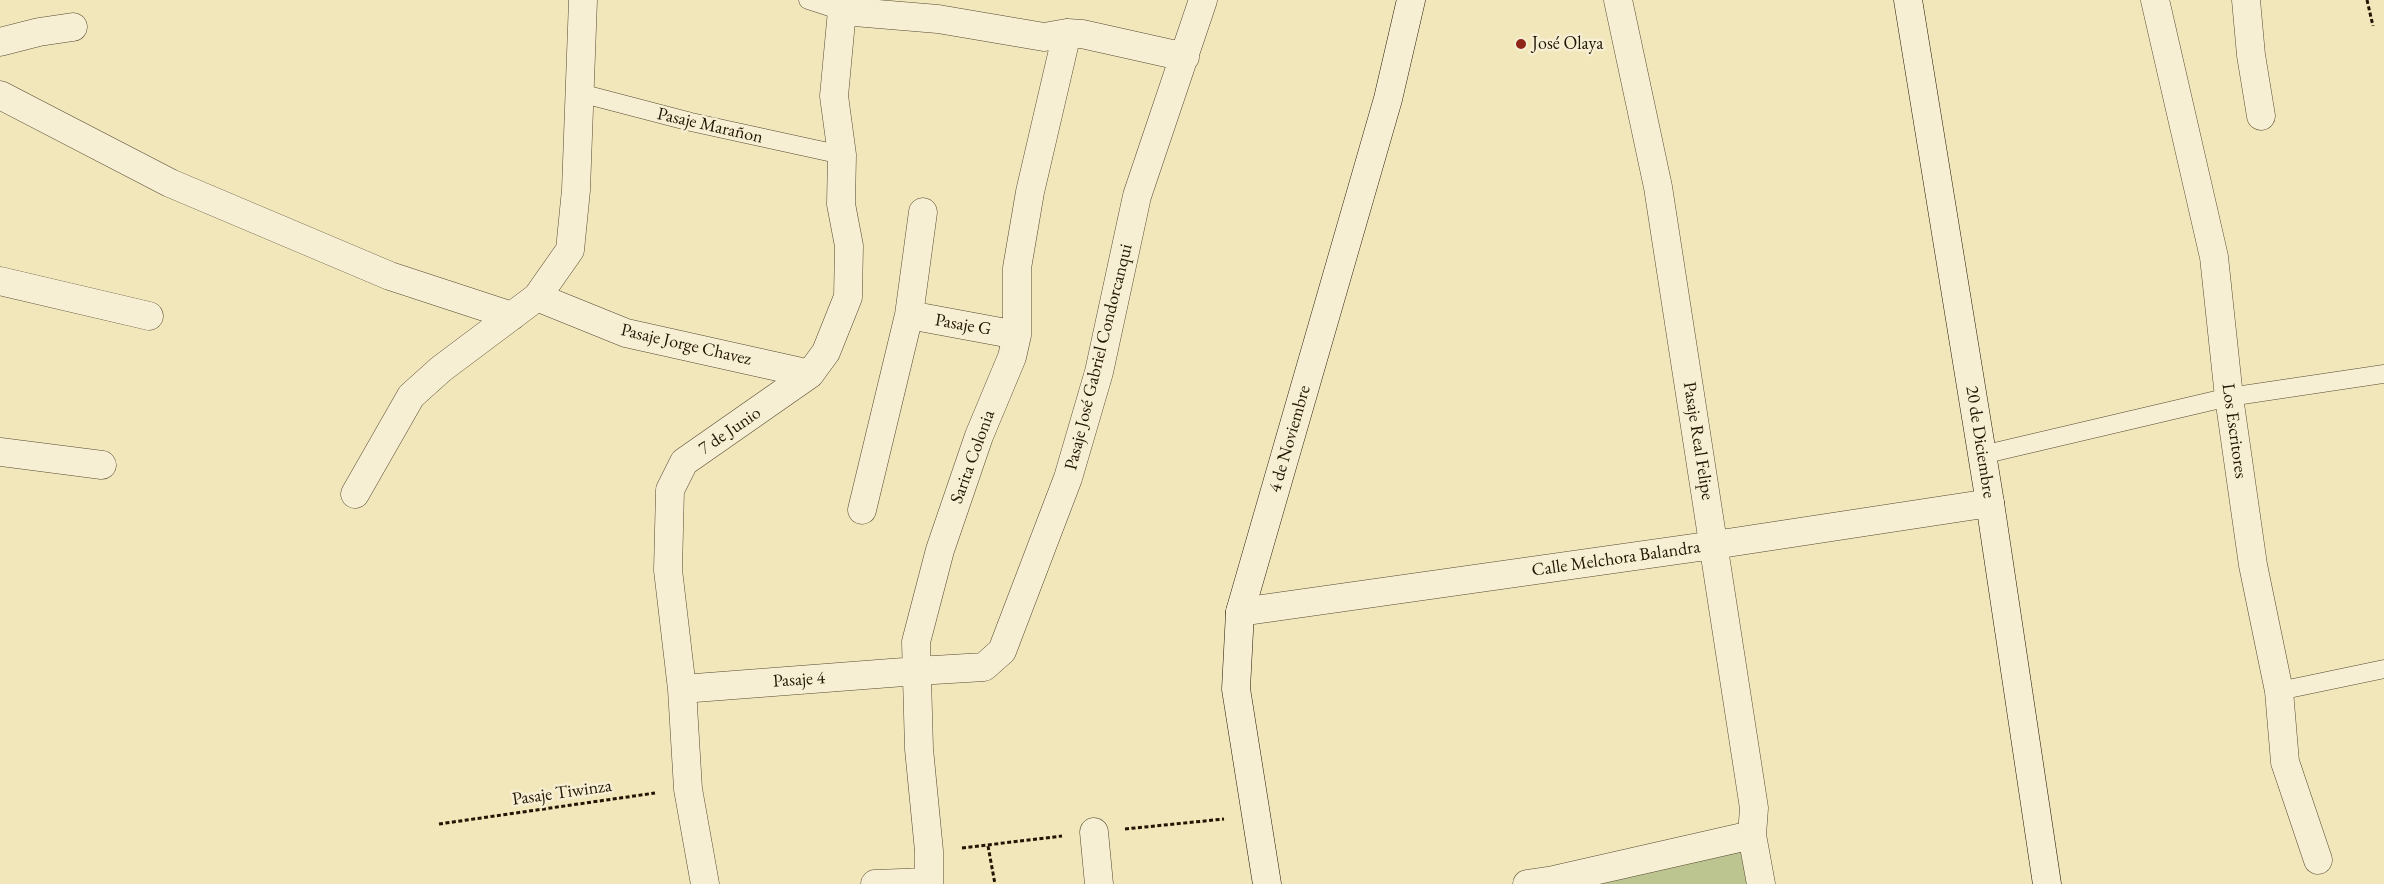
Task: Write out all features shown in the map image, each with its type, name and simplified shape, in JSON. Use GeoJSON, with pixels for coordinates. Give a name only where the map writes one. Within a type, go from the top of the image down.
{"type":"FeatureCollection","features":[{"type":"Feature","properties":{"kind":"street"},"geometry":{"type":"LineString","coordinates":[[355,494],[411,396],[441,369],[537,297],[570,250],[576,190],[583,0]]}},
{"type":"Feature","properties":{"kind":"street","name":"Pasaje José Gabriel Condorcanqui"},"geometry":{"type":"LineString","coordinates":[[917,670],[984,667],[1002,651],[1068,478],[1099,372],[1138,196],[1185,57],[1202,0]]}},
{"type":"Feature","properties":{"kind":"street","name":"4 de Noviembre"},"geometry":{"type":"LineString","coordinates":[[1267,884],[1236,689],[1240,612],[1388,99],[1411,0]]}},
{"type":"Feature","properties":{"kind":"street","name":"Pasaje Real Felipe"},"geometry":{"type":"LineString","coordinates":[[1618,0],[1658,187],[1754,808],[1752,834],[1761,884]]}},
{"type":"Feature","properties":{"kind":"street","name":"20 de Diciembre"},"geometry":{"type":"LineString","coordinates":[[1908,0],[1990,503],[2047,884]]}},
{"type":"Feature","properties":{"kind":"street","name":"Los Escritores"},"geometry":{"type":"LineString","coordinates":[[2155,0],[2214,256],[2229,397],[2253,564],[2279,691],[2285,762],[2318,860]]}},
{"type":"Feature","properties":{"kind":"street"},"geometry":{"type":"LineString","coordinates":[[2246,0],[2251,56],[2261,116]]}},
{"type":"Feature","properties":{"kind":"street"},"geometry":{"type":"LineString","coordinates":[[843,5],[1044,37],[1067,33],[1082,34],[1185,57]]}},
{"type":"Feature","properties":{"kind":"street","name":"7 de Junio"},"geometry":{"type":"LineString","coordinates":[[705,884],[688,789],[682,689],[668,570],[670,490],[684,462],[810,374],[826,352],[848,297],[849,246],[841,204],[842,155],[834,96],[843,5]]}},
{"type":"Feature","properties":{"kind":"street"},"geometry":{"type":"LineString","coordinates":[[0,42],[39,32],[73,27]]}},
{"type":"Feature","properties":{"kind":"street","name":"Sarita Colonia"},"geometry":{"type":"LineString","coordinates":[[929,883],[919,749],[916,642],[940,550],[979,436],[1012,357],[1017,335],[1017,268],[1030,192],[1067,33]]}},
{"type":"Feature","properties":{"kind":"street"},"geometry":{"type":"LineString","coordinates":[[0,95],[170,183],[390,276],[512,316]]}},
{"type":"Feature","properties":{"kind":"street"},"geometry":{"type":"LineString","coordinates":[[862,510],[909,315],[923,212]]}},
{"type":"Feature","properties":{"kind":"street"},"geometry":{"type":"LineString","coordinates":[[0,282],[148,316]]}},
{"type":"Feature","properties":{"kind":"street","name":"Pasaje Jorge Chavez"},"geometry":{"type":"LineString","coordinates":[[537,297],[626,334],[810,374]]}},
{"type":"Feature","properties":{"kind":"street","name":"Pasaje G"},"geometry":{"type":"LineString","coordinates":[[909,315],[1017,335]]}},
{"type":"Feature","properties":{"kind":"street"},"geometry":{"type":"LineString","coordinates":[[0,452],[102,465]]}},
{"type":"Feature","properties":{"kind":"street","name":"Calle Melchora Balandra"},"geometry":{"type":"LineString","coordinates":[[1240,612],[1714,545],[1990,503]]}},
{"type":"Feature","properties":{"kind":"street","name":"Pasaje 4"},"geometry":{"type":"LineString","coordinates":[[682,689],[917,670]]}},
{"type":"Feature","properties":{"kind":"street"},"geometry":{"type":"LineString","coordinates":[[1094,832],[1099,884]]}},
{"type":"Feature","properties":{"kind":"street"},"geometry":{"type":"LineString","coordinates":[[1527,884],[1555,882],[1752,834]]}},
{"type":"Feature","properties":{"kind":"street"},"geometry":{"type":"LineString","coordinates":[[875,884],[929,883]]}},
{"type":"Feature","properties":{"kind":"lane"},"geometry":{"type":"LineString","coordinates":[[808,0],[843,5]]}},
{"type":"Feature","properties":{"kind":"lane","name":"Pasaje Marañon"},"geometry":{"type":"LineString","coordinates":[[580,93],[691,122],[842,155]]}},
{"type":"Feature","properties":{"kind":"lane"},"geometry":{"type":"LineString","coordinates":[[1982,455],[2229,397],[2384,374]]}},
{"type":"Feature","properties":{"kind":"lane"},"geometry":{"type":"LineString","coordinates":[[2279,691],[2384,669]]}},
{"type":"Feature","properties":{"kind":"path"},"geometry":{"type":"LineString","coordinates":[[2367,0],[2373,26]]}},
{"type":"Feature","properties":{"kind":"path","name":"Pasaje Tiwinza"},"geometry":{"type":"LineString","coordinates":[[439,824],[688,789]]}},
{"type":"Feature","properties":{"kind":"path"},"geometry":{"type":"LineString","coordinates":[[988,846],[995,884]]}},
{"type":"Feature","properties":{"kind":"green space"},"geometry":{"type":"Polygon","coordinates":[[[1743,848],[1750,884],[1590,884],[1743,848]]]}},
{"type":"Feature","properties":{"kind":"place","name":"José Olaya"},"geometry":{"type":"Point","coordinates":[1521,44]}}]}
